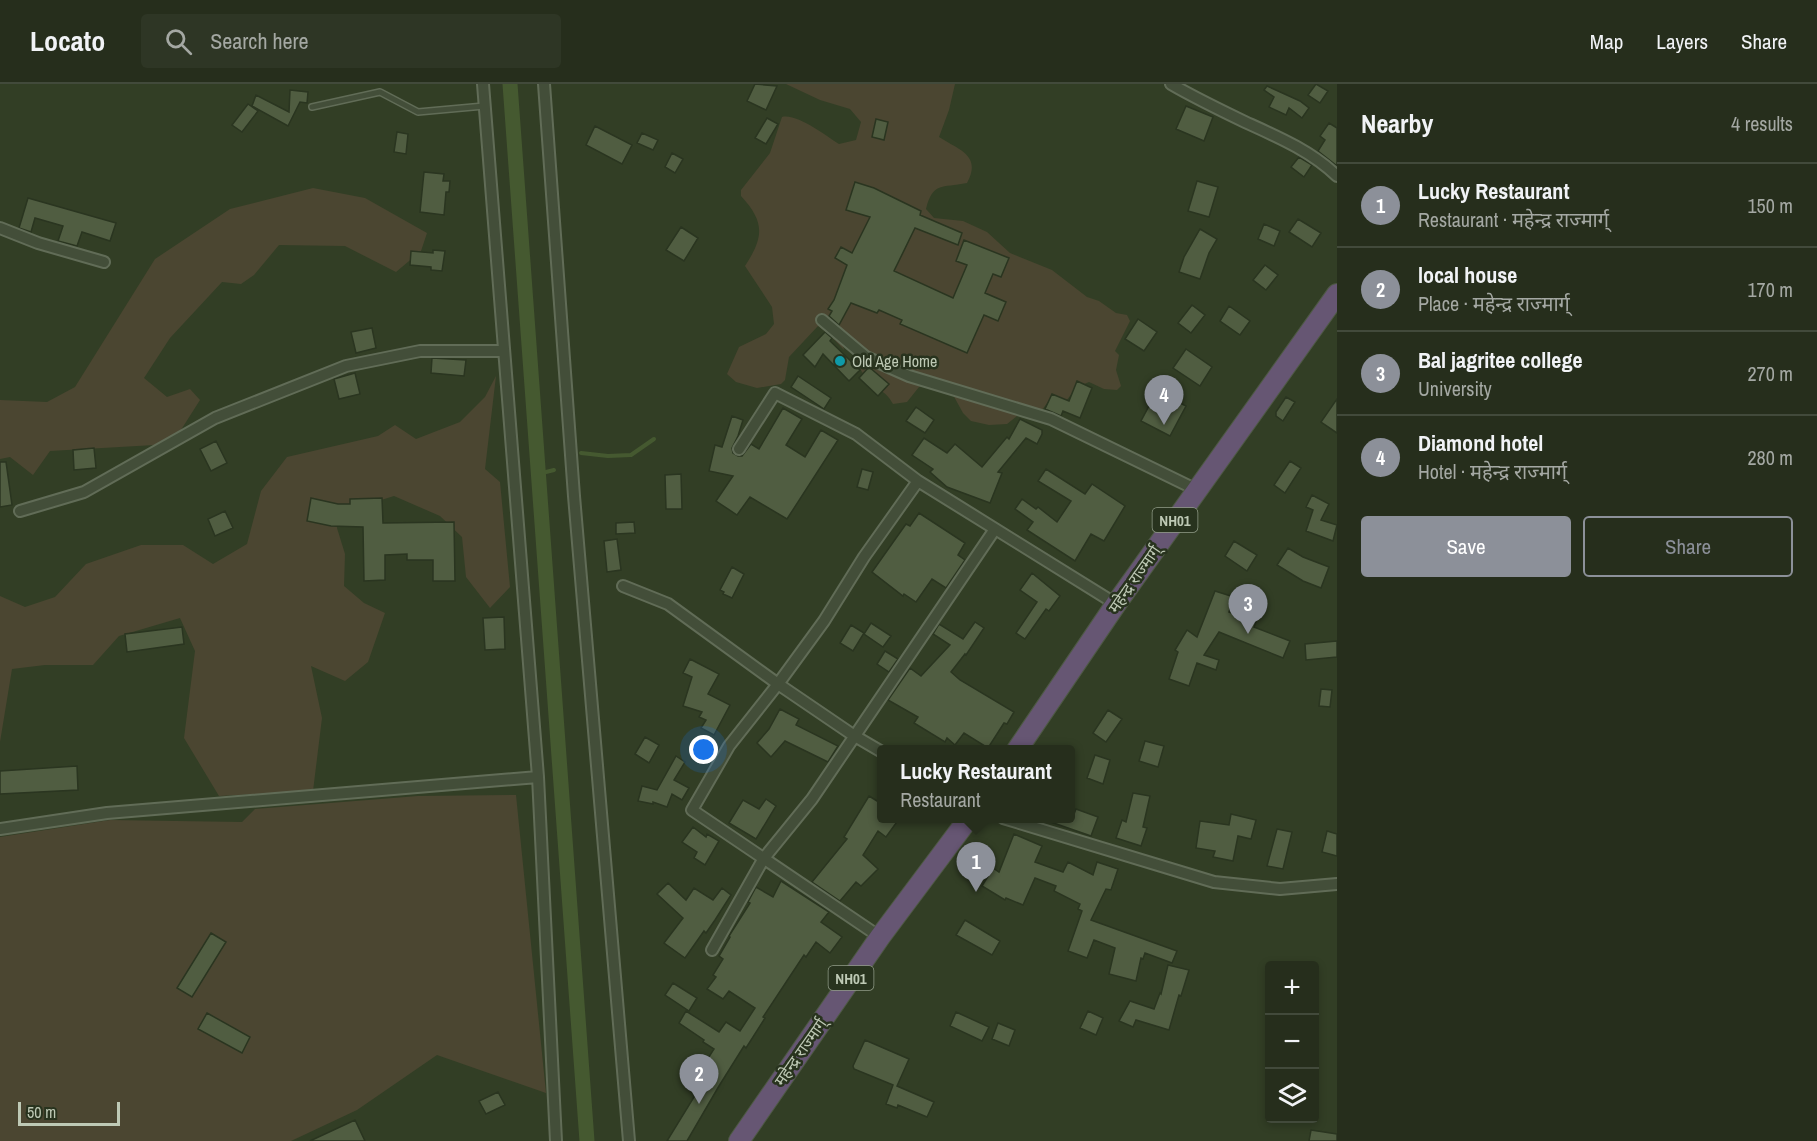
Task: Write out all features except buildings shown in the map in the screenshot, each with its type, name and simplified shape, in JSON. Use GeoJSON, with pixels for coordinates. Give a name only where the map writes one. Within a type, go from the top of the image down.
{"type":"FeatureCollection","features":[{"type":"Feature","properties":{"kind":"highway","name":"महेन्द्र राज्मार्ग्"},"geometry":{"type":"LineString","coordinates":[[1020,745],[1116,604],[1337,294]]}},
{"type":"Feature","properties":{"kind":"highway","name":"महेन्द्र राज्मार्ग्"},"geometry":{"type":"LineString","coordinates":[[739,1141],[880,937],[966,823]]}},
{"type":"Feature","properties":{"kind":"street"},"geometry":{"type":"LineString","coordinates":[[483,84],[538,777],[556,1141]]}},
{"type":"Feature","properties":{"kind":"street"},"geometry":{"type":"LineString","coordinates":[[544,84],[574,496],[629,1141]]}},
{"type":"Feature","properties":{"kind":"street"},"geometry":{"type":"LineString","coordinates":[[1171,84],[1209,105],[1299,147],[1325,164],[1337,176]]}},
{"type":"Feature","properties":{"kind":"street"},"geometry":{"type":"LineString","coordinates":[[0,228],[38,243],[104,262]]}},
{"type":"Feature","properties":{"kind":"street"},"geometry":{"type":"LineString","coordinates":[[822,320],[866,357],[909,376],[1051,419],[1197,490]]}},
{"type":"Feature","properties":{"kind":"street"},"geometry":{"type":"LineString","coordinates":[[20,511],[84,492],[215,418],[346,366],[420,351],[503,351]]}},
{"type":"Feature","properties":{"kind":"street"},"geometry":{"type":"LineString","coordinates":[[739,449],[775,393],[856,434],[918,481],[1116,604]]}},
{"type":"Feature","properties":{"kind":"street"},"geometry":{"type":"LineString","coordinates":[[880,937],[692,810],[729,746],[824,621],[864,557],[918,481]]}},
{"type":"Feature","properties":{"kind":"street"},"geometry":{"type":"LineString","coordinates":[[712,950],[764,858],[812,799],[853,735],[953,594],[995,529]]}},
{"type":"Feature","properties":{"kind":"street"},"geometry":{"type":"LineString","coordinates":[[623,586],[668,604],[778,684],[877,749]]}},
{"type":"Feature","properties":{"kind":"street"},"geometry":{"type":"LineString","coordinates":[[0,829],[107,813],[538,777]]}},
{"type":"Feature","properties":{"kind":"street"},"geometry":{"type":"LineString","coordinates":[[1016,823],[1215,882],[1280,889],[1337,884]]}},
{"type":"Feature","properties":{"kind":"lane"},"geometry":{"type":"LineString","coordinates":[[312,107],[380,92],[418,112],[484,106]]}},
{"type":"Feature","properties":{"kind":"shaded area"},"geometry":{"type":"Polygon","coordinates":[[[786,84],[955,84],[939,137],[966,154],[972,166],[971,174],[967,183],[944,186],[935,190],[926,209],[934,218],[963,221],[987,232],[1010,253],[1052,270],[1087,297],[1099,301],[1116,313],[1127,315],[1130,321],[1115,351],[1119,355],[1116,370],[1121,386],[1117,390],[1104,389],[1089,382],[1077,387],[1066,401],[1050,399],[1037,417],[1022,412],[1007,424],[989,425],[971,421],[963,413],[952,393],[930,385],[919,387],[907,402],[893,404],[887,395],[868,381],[847,340],[842,342],[844,350],[818,326],[789,357],[785,380],[781,384],[757,388],[736,382],[727,374],[739,347],[766,334],[774,324],[772,307],[745,266],[756,246],[759,230],[754,214],[741,196],[741,190],[770,153],[782,117],[795,118],[839,144],[856,140],[861,122],[850,109],[820,100],[786,84]]]}},
{"type":"Feature","properties":{"kind":"shaded area"},"geometry":{"type":"Polygon","coordinates":[[[313,188],[365,198],[427,233],[421,251],[396,272],[345,246],[279,245],[254,275],[241,284],[222,282],[170,338],[144,378],[167,397],[190,389],[200,400],[172,444],[50,451],[33,475],[10,457],[0,459],[0,400],[47,402],[75,387],[155,259],[230,209],[313,188]]]}},
{"type":"Feature","properties":{"kind":"shaded area"},"geometry":{"type":"Polygon","coordinates":[[[496,376],[485,469],[500,482],[510,587],[490,608],[466,577],[462,537],[440,516],[394,496],[365,505],[336,508],[337,528],[345,554],[344,586],[364,603],[385,613],[368,662],[345,681],[311,666],[322,718],[313,791],[219,796],[184,738],[195,651],[180,618],[119,636],[93,665],[45,665],[12,669],[0,742],[0,596],[25,607],[55,597],[86,564],[141,545],[183,545],[213,564],[247,544],[261,491],[287,457],[378,436],[395,425],[416,439],[460,422],[485,397],[496,376]]]}},
{"type":"Feature","properties":{"kind":"shaded area"},"geometry":{"type":"Polygon","coordinates":[[[516,795],[546,1093],[437,1055],[357,1110],[291,1141],[0,1141],[0,837],[110,820],[242,822],[255,809],[418,796],[516,795]]]}},
{"type":"Feature","properties":{"kind":"waterway"},"geometry":{"type":"LineString","coordinates":[[510,84],[587,1141]]}},
{"type":"Feature","properties":{"kind":"waterway"},"geometry":{"type":"LineString","coordinates":[[581,453],[608,456],[631,455],[654,439]]}},
{"type":"Feature","properties":{"kind":"waterway"},"geometry":{"type":"LineString","coordinates":[[538,474],[554,470]]}},
{"type":"Feature","properties":{"kind":"place","name":"Old Age Home"},"geometry":{"type":"Point","coordinates":[840,361]}},
{"type":"Feature","properties":{"kind":"place","name":"Diamond hotel"},"geometry":{"type":"Point","coordinates":[1164,425]}},
{"type":"Feature","properties":{"kind":"place","name":"Bal jagritee college"},"geometry":{"type":"Point","coordinates":[1248,634]}},
{"type":"Feature","properties":{"kind":"place","name":"Lucky Restaurant"},"geometry":{"type":"Point","coordinates":[976,892]}},
{"type":"Feature","properties":{"kind":"place","name":"local house"},"geometry":{"type":"Point","coordinates":[699,1104]}}]}
